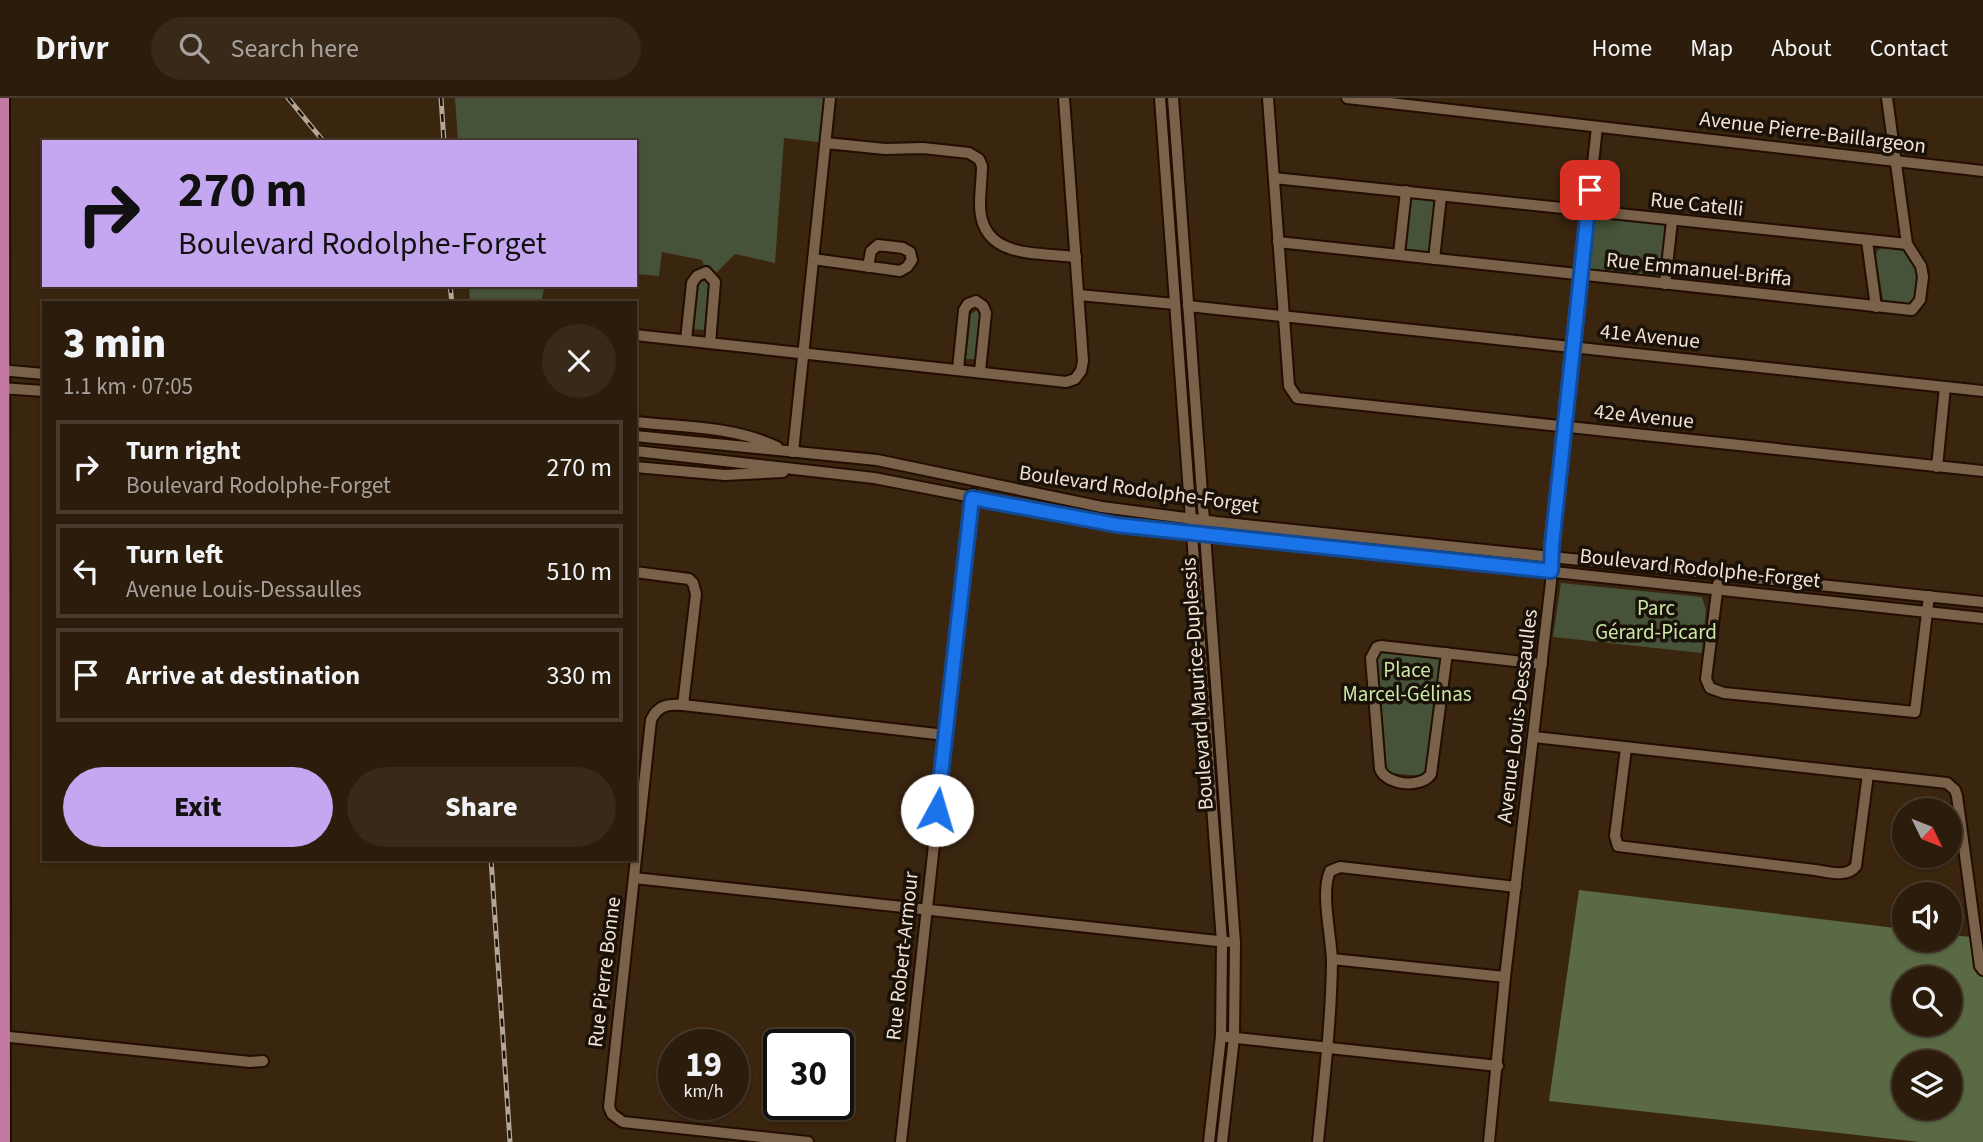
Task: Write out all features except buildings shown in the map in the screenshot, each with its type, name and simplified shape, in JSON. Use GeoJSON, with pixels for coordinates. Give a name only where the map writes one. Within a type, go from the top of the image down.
{"type":"FeatureCollection","features":[{"type":"Feature","properties":{"kind":"main road"},"geometry":{"type":"LineString","coordinates":[[2,98],[1,1037],[4,1142]]}},
{"type":"Feature","properties":{"kind":"street"},"geometry":{"type":"LineString","coordinates":[[789,451],[804,353],[830,98]]}},
{"type":"Feature","properties":{"kind":"street"},"geometry":{"type":"LineString","coordinates":[[637,335],[1066,382],[1075,379],[1081,371],[1083,361],[1063,98]]}},
{"type":"Feature","properties":{"kind":"street","name":"Boulevard Maurice-Duplessis"},"geometry":{"type":"LineString","coordinates":[[1160,98],[1222,942],[1220,1036],[1209,1142]]}},
{"type":"Feature","properties":{"kind":"street","name":"Boulevard Maurice-Duplessis"},"geometry":{"type":"LineString","coordinates":[[1172,98],[1235,943],[1234,1038],[1223,1142]]}},
{"type":"Feature","properties":{"kind":"street"},"geometry":{"type":"LineString","coordinates":[[1268,98],[1284,316]]}},
{"type":"Feature","properties":{"kind":"street","name":"Avenue Pierre-Baillargeon"},"geometry":{"type":"LineString","coordinates":[[1347,98],[1448,103],[1597,127],[1983,171]]}},
{"type":"Feature","properties":{"kind":"street"},"geometry":{"type":"LineString","coordinates":[[1887,98],[1907,244]]}},
{"type":"Feature","properties":{"kind":"street","name":"Avenue Louis-Dessaulles"},"geometry":{"type":"LineString","coordinates":[[1489,1142],[1505,977],[1542,664],[1572,347],[1597,127]]}},
{"type":"Feature","properties":{"kind":"street"},"geometry":{"type":"LineString","coordinates":[[826,143],[969,153],[979,159],[982,166],[981,215],[996,243],[1007,248],[1076,257]]}},
{"type":"Feature","properties":{"kind":"street","name":"Rue Catelli"},"geometry":{"type":"LineString","coordinates":[[1274,178],[1907,244]]}},
{"type":"Feature","properties":{"kind":"street"},"geometry":{"type":"LineString","coordinates":[[1399,254],[1406,191]]}},
{"type":"Feature","properties":{"kind":"street"},"geometry":{"type":"LineString","coordinates":[[1434,259],[1441,196]]}},
{"type":"Feature","properties":{"kind":"street"},"geometry":{"type":"LineString","coordinates":[[1665,284],[1672,221]]}},
{"type":"Feature","properties":{"kind":"street"},"geometry":{"type":"LineString","coordinates":[[1867,241],[1876,307]]}},
{"type":"Feature","properties":{"kind":"street","name":"Rue Emmanuel-Briffa"},"geometry":{"type":"LineString","coordinates":[[1278,242],[1907,310],[1916,308],[1919,304],[1923,277],[1921,266],[1907,244]]}},
{"type":"Feature","properties":{"kind":"street"},"geometry":{"type":"LineString","coordinates":[[813,259],[869,267]]}},
{"type":"Feature","properties":{"kind":"street"},"geometry":{"type":"LineString","coordinates":[[686,340],[692,283],[697,276],[706,272],[715,282],[710,343]]}},
{"type":"Feature","properties":{"kind":"street"},"geometry":{"type":"LineString","coordinates":[[1079,295],[1175,304]]}},
{"type":"Feature","properties":{"kind":"street"},"geometry":{"type":"LineString","coordinates":[[958,369],[964,310],[976,301],[983,306],[986,313],[980,372]]}},
{"type":"Feature","properties":{"kind":"street","name":"41e Avenue"},"geometry":{"type":"LineString","coordinates":[[1188,306],[1983,391]]}},
{"type":"Feature","properties":{"kind":"street","name":"42e Avenue"},"geometry":{"type":"LineString","coordinates":[[1284,316],[1289,386],[1293,395],[1302,399],[1983,471]]}},
{"type":"Feature","properties":{"kind":"street"},"geometry":{"type":"LineString","coordinates":[[2,371],[42,374]]}},
{"type":"Feature","properties":{"kind":"street"},"geometry":{"type":"LineString","coordinates":[[1937,467],[1945,387]]}},
{"type":"Feature","properties":{"kind":"street"},"geometry":{"type":"LineString","coordinates":[[1,388],[42,391]]}},
{"type":"Feature","properties":{"kind":"street","name":"Boulevard Rodolphe-Forget"},"geometry":{"type":"LineString","coordinates":[[637,422],[735,432],[789,451]]}},
{"type":"Feature","properties":{"kind":"street","name":"Boulevard Rodolphe-Forget"},"geometry":{"type":"LineString","coordinates":[[637,436],[877,460],[1102,507],[1205,520],[1983,602]]}},
{"type":"Feature","properties":{"kind":"street","name":"Boulevard Rodolphe-Forget"},"geometry":{"type":"LineString","coordinates":[[637,451],[874,478],[1117,525],[1983,618]]}},
{"type":"Feature","properties":{"kind":"street"},"geometry":{"type":"LineString","coordinates":[[874,478],[877,460]]}},
{"type":"Feature","properties":{"kind":"street"},"geometry":{"type":"LineString","coordinates":[[637,467],[725,475],[810,470]]}},
{"type":"Feature","properties":{"kind":"street","name":"Rue Robert-Armour"},"geometry":{"type":"LineString","coordinates":[[901,1142],[975,482]]}},
{"type":"Feature","properties":{"kind":"street"},"geometry":{"type":"LineString","coordinates":[[637,572],[689,579],[693,583],[696,594],[683,705],[945,736]]}},
{"type":"Feature","properties":{"kind":"street"},"geometry":{"type":"LineString","coordinates":[[1719,574],[1706,679],[1710,688],[1724,693],[1915,712],[1929,596]]}},
{"type":"Feature","properties":{"kind":"street"},"geometry":{"type":"LineString","coordinates":[[1447,653],[1431,774],[1428,779],[1420,782],[1388,780],[1380,769],[1371,658],[1373,652],[1381,646],[1447,653],[1542,664]]}},
{"type":"Feature","properties":{"kind":"street","name":"Rue Pierre Bonne"},"geometry":{"type":"LineString","coordinates":[[637,850],[651,720],[659,708],[672,704],[683,705]]}},
{"type":"Feature","properties":{"kind":"street"},"geometry":{"type":"LineString","coordinates":[[1534,737],[1941,781],[1951,786],[1957,796],[1981,968]]}},
{"type":"Feature","properties":{"kind":"street"},"geometry":{"type":"LineString","coordinates":[[1626,748],[1615,836],[1618,846],[1815,870],[1846,873],[1856,866],[1868,774]]}},
{"type":"Feature","properties":{"kind":"street","name":"Rue Pierre Bonne"},"geometry":{"type":"LineString","coordinates":[[636,861],[609,1100],[612,1114],[623,1122],[808,1142]]}},
{"type":"Feature","properties":{"kind":"street"},"geometry":{"type":"LineString","coordinates":[[1318,1142],[1328,1047],[1332,959],[1327,896],[1328,876],[1333,868],[1516,887]]}},
{"type":"Feature","properties":{"kind":"street"},"geometry":{"type":"LineString","coordinates":[[634,878],[1235,943]]}},
{"type":"Feature","properties":{"kind":"street"},"geometry":{"type":"LineString","coordinates":[[1970,883],[1983,881]]}},
{"type":"Feature","properties":{"kind":"street"},"geometry":{"type":"LineString","coordinates":[[1332,959],[1505,977]]}},
{"type":"Feature","properties":{"kind":"street"},"geometry":{"type":"LineString","coordinates":[[1220,1036],[1498,1066]]}},
{"type":"Feature","properties":{"kind":"street"},"geometry":{"type":"LineString","coordinates":[[1,1037],[250,1062],[263,1061]]}},
{"type":"Feature","properties":{"kind":"green space"},"geometry":{"type":"Polygon","coordinates":[[[455,98],[830,98],[826,143],[784,138],[775,263],[735,254],[712,277],[706,272],[702,260],[662,252],[659,276],[637,274],[637,140],[458,140],[455,98]]]}},
{"type":"Feature","properties":{"kind":"green space"},"geometry":{"type":"Polygon","coordinates":[[[1407,197],[1437,200],[1430,254],[1401,251],[1407,197]]]}},
{"type":"Feature","properties":{"kind":"green space"},"geometry":{"type":"Polygon","coordinates":[[[1587,211],[1672,221],[1665,284],[1580,276],[1587,211]]]}},
{"type":"Feature","properties":{"kind":"green space"},"geometry":{"type":"Polygon","coordinates":[[[1882,248],[1905,251],[1913,264],[1918,283],[1912,305],[1885,303],[1883,300],[1876,256],[1877,251],[1882,248]]]}},
{"type":"Feature","properties":{"kind":"green space"},"geometry":{"type":"Polygon","coordinates":[[[706,281],[708,285],[704,330],[694,329],[699,284],[706,281]]]}},
{"type":"Feature","properties":{"kind":"green space"},"geometry":{"type":"Polygon","coordinates":[[[469,287],[545,287],[541,301],[470,301],[469,287]]]}},
{"type":"Feature","properties":{"kind":"green space"},"geometry":{"type":"Polygon","coordinates":[[[977,310],[980,315],[975,359],[966,359],[971,314],[977,310]]]}},
{"type":"Feature","properties":{"kind":"green space","name":"Parc Gérard-Picard"},"geometry":{"type":"Polygon","coordinates":[[[1561,583],[1702,597],[1706,610],[1702,653],[1553,637],[1561,583]]]}},
{"type":"Feature","properties":{"kind":"green space","name":"Place Marcel-Gélinas"},"geometry":{"type":"Polygon","coordinates":[[[1380,651],[1438,657],[1440,660],[1426,771],[1421,776],[1391,773],[1384,768],[1376,659],[1380,651]]]}},
{"type":"Feature","properties":{"kind":"green space"},"geometry":{"type":"Polygon","coordinates":[[[1579,890],[1892,928],[1892,952],[1962,952],[1962,936],[1983,938],[1983,1142],[1920,1142],[1549,1101],[1579,890]]]}},
{"type":"Feature","properties":{"kind":"railway"},"geometry":{"type":"LineString","coordinates":[[288,98],[322,140]]}},
{"type":"Feature","properties":{"kind":"railway"},"geometry":{"type":"LineString","coordinates":[[441,98],[444,140]]}},
{"type":"Feature","properties":{"kind":"railway"},"geometry":{"type":"LineString","coordinates":[[450,287],[452,301]]}},
{"type":"Feature","properties":{"kind":"railway"},"geometry":{"type":"LineString","coordinates":[[491,861],[510,1142]]}},
{"type":"Feature","properties":{"kind":"route"},"geometry":{"type":"LineString","coordinates":[[937,810],[972,498],[1117,525],[1551,571],[1590,190]]}}]}
